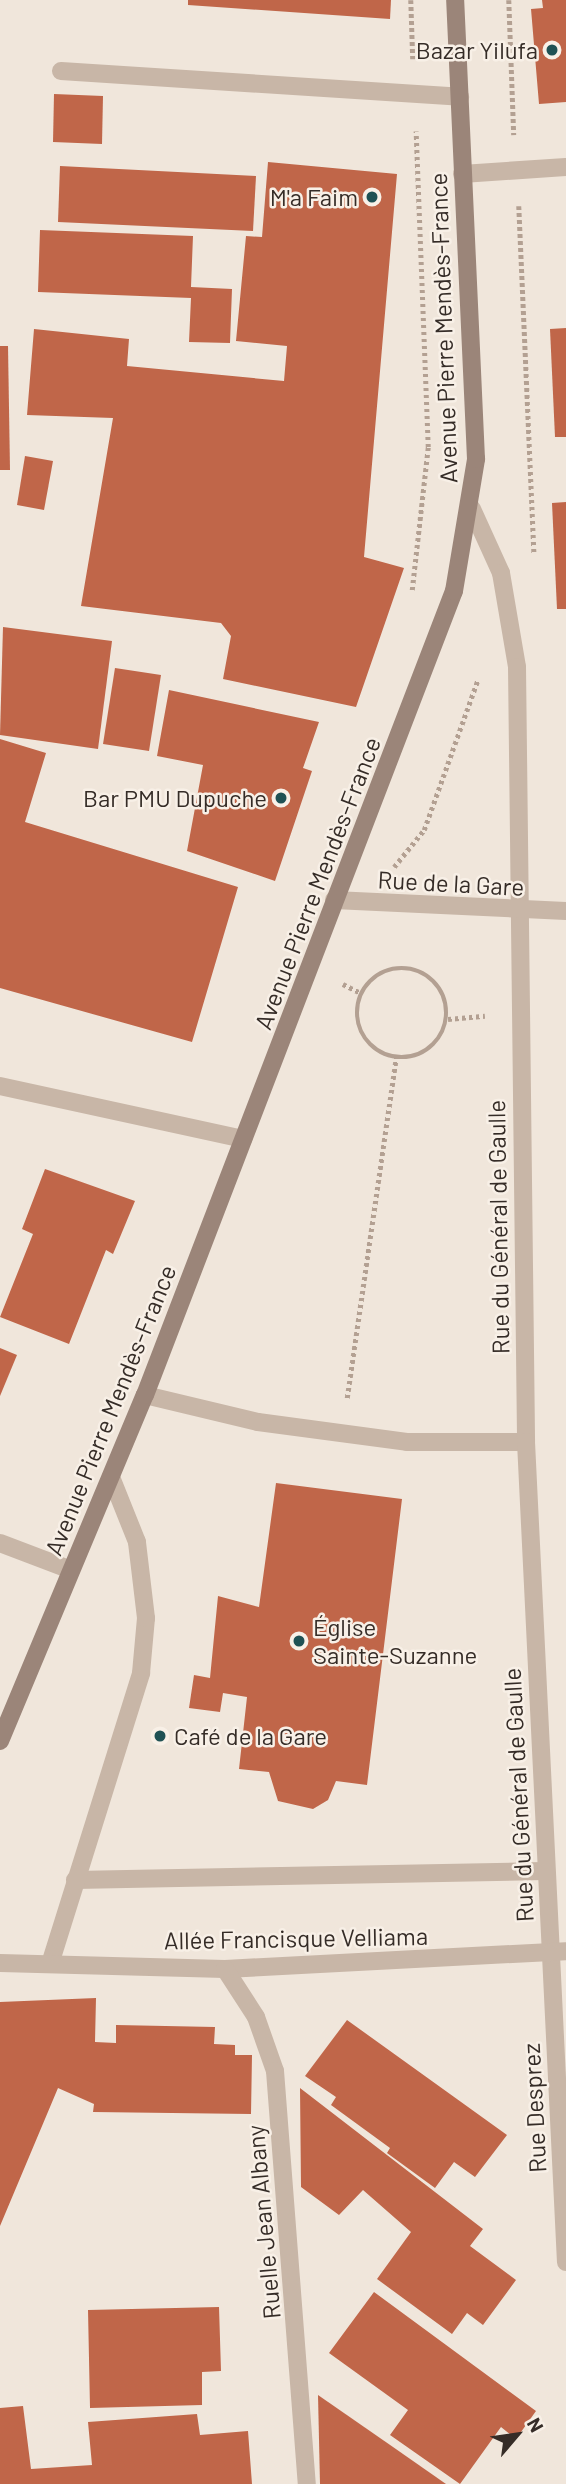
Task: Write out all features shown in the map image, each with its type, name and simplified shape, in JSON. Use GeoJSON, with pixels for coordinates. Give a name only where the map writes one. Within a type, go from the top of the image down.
{"type":"FeatureCollection","features":[{"type":"Feature","properties":{"kind":"main road","name":"Avenue Pierre Mendès-France"},"geometry":{"type":"LineString","coordinates":[[0,1741],[145,1395],[334,900],[427,667],[472,509],[476,459],[455,0]]}},
{"type":"Feature","properties":{"kind":"street"},"geometry":{"type":"LineString","coordinates":[[61,71],[460,97]]}},
{"type":"Feature","properties":{"kind":"street"},"geometry":{"type":"LineString","coordinates":[[462,174],[566,167]]}},
{"type":"Feature","properties":{"kind":"street","name":"Rue du Général de Gaulle"},"geometry":{"type":"LineString","coordinates":[[472,509],[501,573],[517,667],[515,912],[526,1442],[544,1871],[559,1951]]}},
{"type":"Feature","properties":{"kind":"street","name":"Rue de la Gare"},"geometry":{"type":"LineString","coordinates":[[334,900],[515,912],[566,911]]}},
{"type":"Feature","properties":{"kind":"street"},"geometry":{"type":"LineString","coordinates":[[0,1086],[243,1139]]}},
{"type":"Feature","properties":{"kind":"street"},"geometry":{"type":"LineString","coordinates":[[145,1395],[342,1433],[407,1442],[526,1442]]}},
{"type":"Feature","properties":{"kind":"street"},"geometry":{"type":"LineString","coordinates":[[50,1964],[141,1673],[146,1618],[137,1542],[111,1477]]}},
{"type":"Feature","properties":{"kind":"street"},"geometry":{"type":"LineString","coordinates":[[0,1543],[71,1570]]}},
{"type":"Feature","properties":{"kind":"street"},"geometry":{"type":"LineString","coordinates":[[75,1880],[544,1871]]}},
{"type":"Feature","properties":{"kind":"street","name":"Allée Francisque Velliama"},"geometry":{"type":"LineString","coordinates":[[0,1963],[225,1969],[559,1951]]}},
{"type":"Feature","properties":{"kind":"street","name":"Rue Desprez"},"geometry":{"type":"LineString","coordinates":[[559,1951],[566,2262]]}},
{"type":"Feature","properties":{"kind":"street","name":"Ruelle Jean Albany"},"geometry":{"type":"LineString","coordinates":[[225,1969],[256,2017],[275,2071],[307,2484]]}},
{"type":"Feature","properties":{"kind":"path"},"geometry":{"type":"LineString","coordinates":[[411,0],[428,447],[411,597]]}},
{"type":"Feature","properties":{"kind":"path"},"geometry":{"type":"LineString","coordinates":[[406,967],[438,985],[448,1018],[430,1049],[396,1058],[367,1041],[356,1009],[372,978],[406,967]]}},
{"type":"Feature","properties":{"kind":"path"},"geometry":{"type":"LineString","coordinates":[[342,1433],[396,1058]]}},
{"type":"Feature","properties":{"kind":"building"},"geometry":{"type":"Polygon","coordinates":[[[188,0],[391,0],[390,19],[188,5],[188,0]]]}},
{"type":"Feature","properties":{"kind":"building"},"geometry":{"type":"Polygon","coordinates":[[[542,0],[566,0],[566,102],[539,104],[531,9],[543,8],[542,0]]]}},
{"type":"Feature","properties":{"kind":"building"},"geometry":{"type":"Polygon","coordinates":[[[54,94],[103,96],[102,144],[53,142],[54,94]]]}},
{"type":"Feature","properties":{"kind":"building"},"geometry":{"type":"Polygon","coordinates":[[[268,162],[397,174],[364,557],[404,568],[356,707],[223,679],[231,636],[221,623],[81,606],[113,418],[27,415],[34,329],[129,339],[127,366],[284,381],[287,346],[236,341],[246,236],[262,237],[268,162]]]}},
{"type":"Feature","properties":{"kind":"building"},"geometry":{"type":"Polygon","coordinates":[[[60,166],[256,176],[253,231],[58,222],[60,166]]]}},
{"type":"Feature","properties":{"kind":"building"},"geometry":{"type":"Polygon","coordinates":[[[40,230],[193,236],[191,287],[232,289],[230,343],[189,342],[191,298],[38,292],[40,230]]]}},
{"type":"Feature","properties":{"kind":"building"},"geometry":{"type":"Polygon","coordinates":[[[566,328],[566,437],[555,437],[550,329],[566,328]]]}},
{"type":"Feature","properties":{"kind":"building"},"geometry":{"type":"Polygon","coordinates":[[[0,346],[8,346],[10,470],[0,470],[0,346]]]}},
{"type":"Feature","properties":{"kind":"building"},"geometry":{"type":"Polygon","coordinates":[[[25,456],[53,461],[44,510],[17,505],[25,456]]]}},
{"type":"Feature","properties":{"kind":"building"},"geometry":{"type":"Polygon","coordinates":[[[566,502],[566,609],[557,609],[552,503],[566,502]]]}},
{"type":"Feature","properties":{"kind":"building"},"geometry":{"type":"Polygon","coordinates":[[[3,627],[112,641],[98,749],[0,735],[3,627]]]}},
{"type":"Feature","properties":{"kind":"building"},"geometry":{"type":"Polygon","coordinates":[[[115,668],[161,675],[149,751],[103,744],[115,668]]]}},
{"type":"Feature","properties":{"kind":"building"},"geometry":{"type":"Polygon","coordinates":[[[169,690],[319,722],[303,768],[312,771],[275,881],[187,851],[203,765],[157,756],[169,690]]]}},
{"type":"Feature","properties":{"kind":"building"},"geometry":{"type":"Polygon","coordinates":[[[0,739],[46,753],[25,822],[238,887],[192,1042],[0,988],[0,739]]]}},
{"type":"Feature","properties":{"kind":"building"},"geometry":{"type":"Polygon","coordinates":[[[45,1169],[135,1201],[113,1254],[106,1250],[69,1344],[0,1317],[33,1234],[22,1229],[45,1169]]]}},
{"type":"Feature","properties":{"kind":"building"},"geometry":{"type":"Polygon","coordinates":[[[0,1348],[17,1355],[0,1396],[0,1348]]]}},
{"type":"Feature","properties":{"kind":"building","name":"Église Sainte-Suzanne"},"geometry":{"type":"Polygon","coordinates":[[[276,1483],[402,1499],[367,1785],[336,1781],[328,1800],[313,1809],[278,1801],[269,1772],[239,1769],[247,1697],[223,1693],[220,1712],[189,1708],[194,1675],[210,1678],[218,1596],[259,1607],[276,1483]]]}},
{"type":"Feature","properties":{"kind":"building"},"geometry":{"type":"Polygon","coordinates":[[[96,1998],[95,2042],[116,2043],[116,2025],[215,2027],[214,2044],[235,2045],[235,2055],[252,2055],[251,2114],[93,2112],[94,2104],[58,2088],[0,2226],[0,2002],[96,1998]]]}},
{"type":"Feature","properties":{"kind":"building"},"geometry":{"type":"Polygon","coordinates":[[[347,2020],[507,2135],[475,2177],[454,2162],[435,2188],[387,2153],[390,2148],[331,2105],[336,2097],[305,2076],[347,2020]]]}},
{"type":"Feature","properties":{"kind":"building"},"geometry":{"type":"Polygon","coordinates":[[[300,2088],[483,2229],[470,2246],[516,2280],[483,2325],[467,2313],[452,2334],[377,2279],[411,2232],[363,2190],[339,2215],[301,2187],[300,2088]]]}},
{"type":"Feature","properties":{"kind":"building"},"geometry":{"type":"Polygon","coordinates":[[[374,2292],[536,2411],[516,2439],[501,2427],[460,2484],[390,2435],[408,2410],[329,2353],[374,2292]]]}},
{"type":"Feature","properties":{"kind":"building"},"geometry":{"type":"Polygon","coordinates":[[[219,2307],[221,2371],[202,2372],[202,2405],[90,2408],[88,2310],[219,2307]]]}},
{"type":"Feature","properties":{"kind":"building"},"geometry":{"type":"Polygon","coordinates":[[[318,2395],[393,2447],[446,2484],[320,2484],[318,2395]]]}},
{"type":"Feature","properties":{"kind":"building"},"geometry":{"type":"Polygon","coordinates":[[[23,2406],[31,2469],[92,2465],[88,2422],[197,2414],[200,2435],[248,2431],[252,2484],[0,2484],[0,2408],[23,2406]]]}},
{"type":"Feature","properties":{"kind":"place","name":"Bazar Yilufa"},"geometry":{"type":"Point","coordinates":[552,50]}},
{"type":"Feature","properties":{"kind":"place","name":"M'a Faim"},"geometry":{"type":"Point","coordinates":[372,197]}},
{"type":"Feature","properties":{"kind":"place","name":"Bar PMU Dupuche"},"geometry":{"type":"Point","coordinates":[281,798]}},
{"type":"Feature","properties":{"kind":"place","name":"Église Sainte-Suzanne"},"geometry":{"type":"Point","coordinates":[299,1641]}},
{"type":"Feature","properties":{"kind":"place","name":"Café de la Gare"},"geometry":{"type":"Point","coordinates":[160,1736]}}]}
